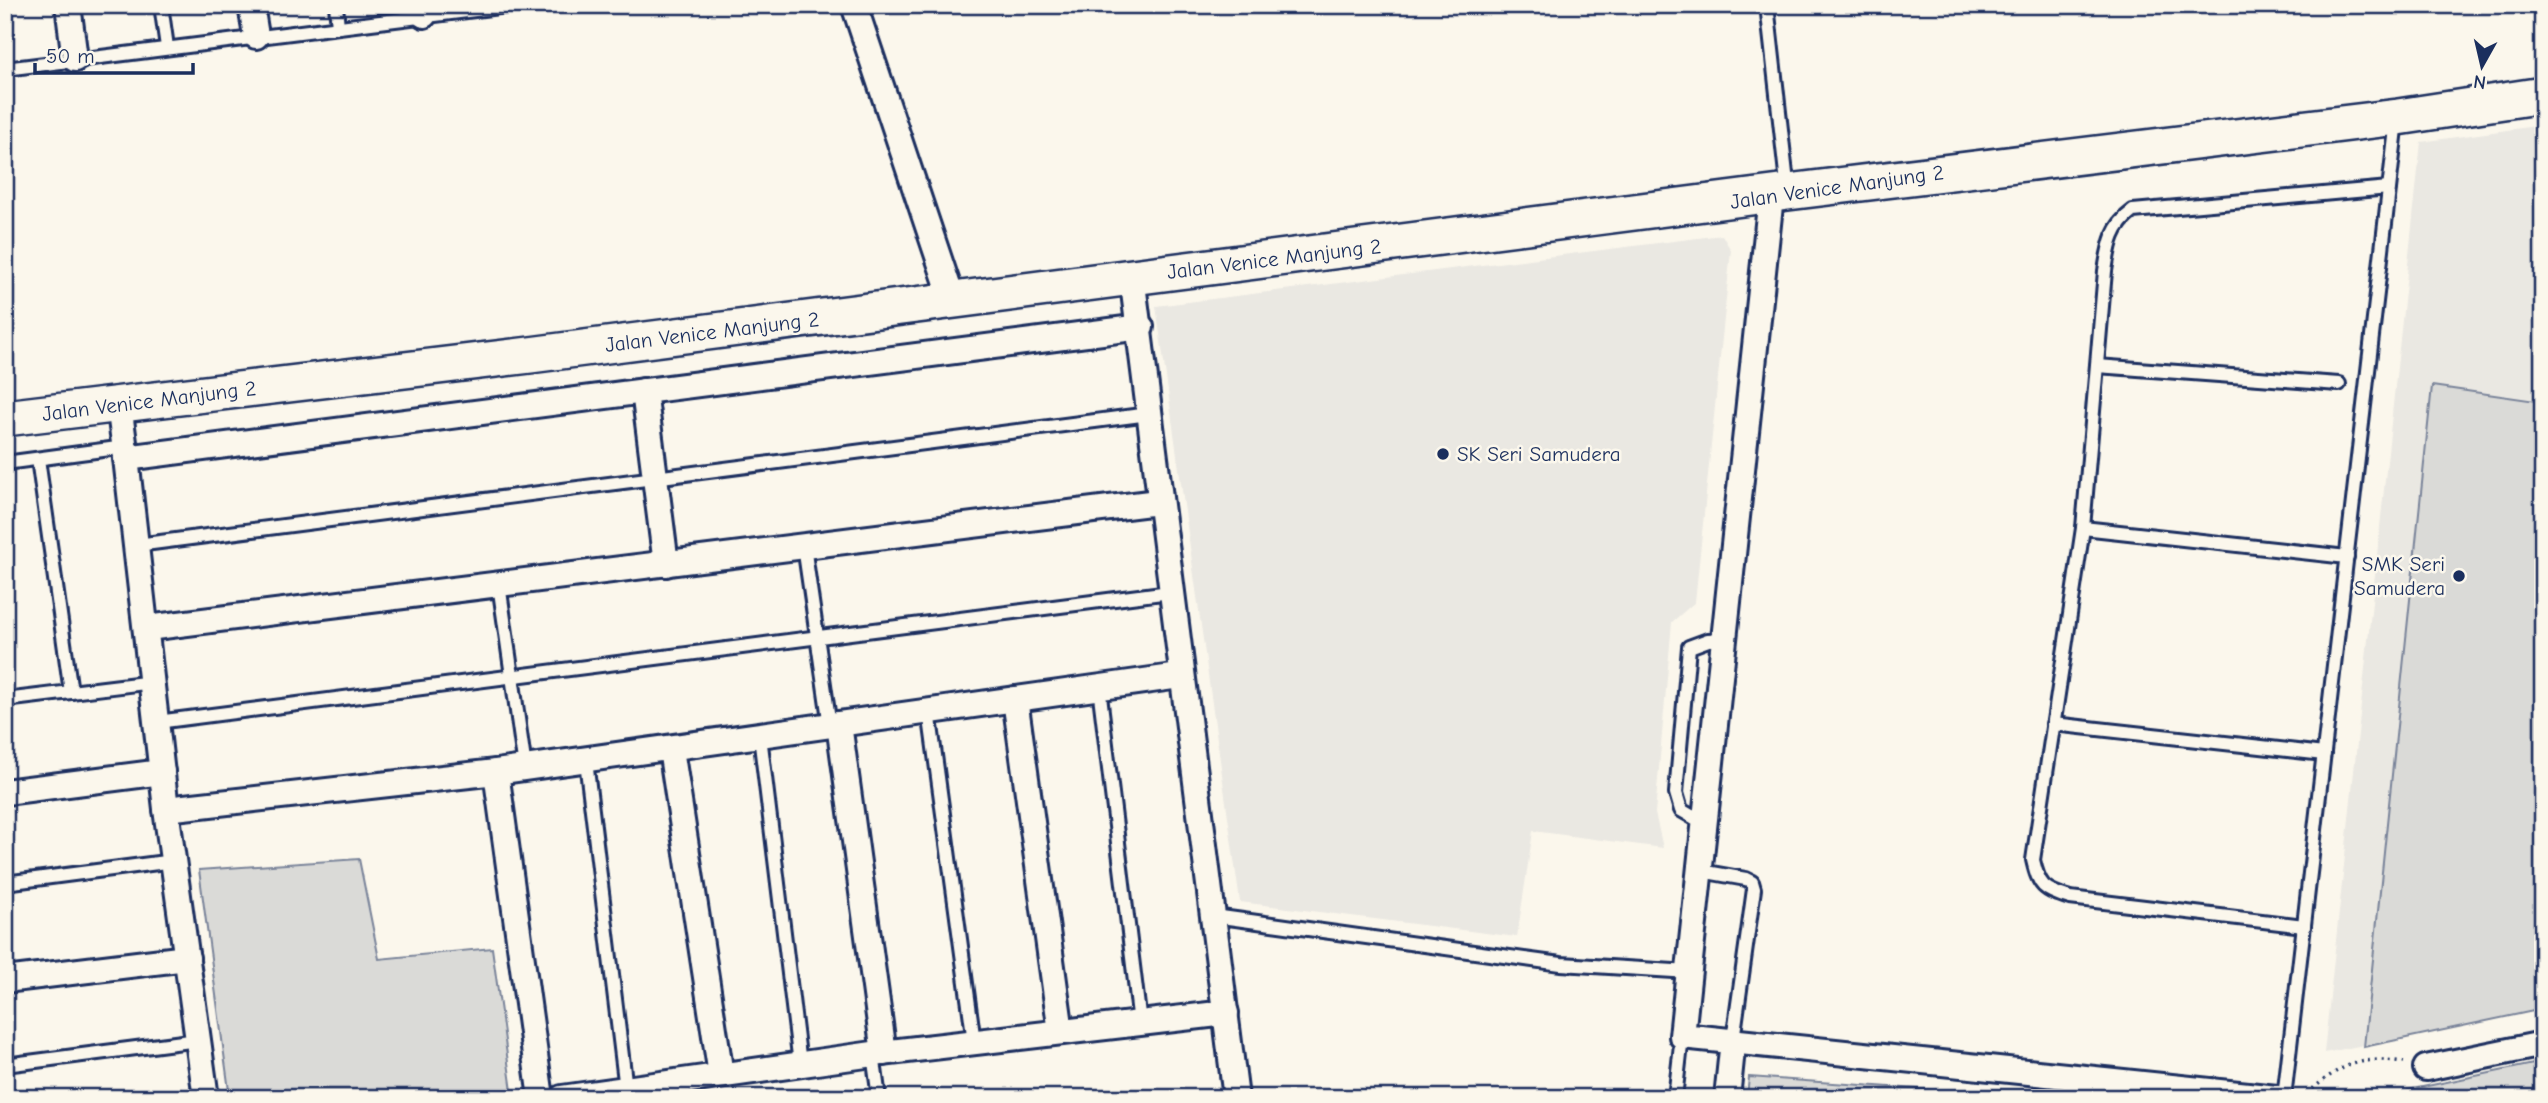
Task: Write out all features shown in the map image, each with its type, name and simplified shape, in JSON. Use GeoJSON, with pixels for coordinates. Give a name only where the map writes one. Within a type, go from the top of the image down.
{"type":"FeatureCollection","features":[{"type":"Feature","properties":{"kind":"street"},"geometry":{"type":"LineString","coordinates":[[68,5],[75,59]]}},
{"type":"Feature","properties":{"kind":"street"},"geometry":{"type":"LineString","coordinates":[[251,5],[256,36]]}},
{"type":"Feature","properties":{"kind":"street"},"geometry":{"type":"LineString","coordinates":[[855,5],[954,301]]}},
{"type":"Feature","properties":{"kind":"street","name":"Jalan Venice Manjung 2"},"geometry":{"type":"LineString","coordinates":[[5,418],[954,301],[1132,276],[2398,117],[2543,95]]}},
{"type":"Feature","properties":{"kind":"street"},"geometry":{"type":"LineString","coordinates":[[1780,194],[1725,639],[1682,1036],[2277,1098]]}},
{"type":"Feature","properties":{"kind":"street"},"geometry":{"type":"LineString","coordinates":[[1132,276],[1141,327],[1158,502],[1180,676],[1214,916],[1236,1098]]}},
{"type":"Feature","properties":{"kind":"street"},"geometry":{"type":"LineString","coordinates":[[125,453],[644,391],[1141,327]]}},
{"type":"Feature","properties":{"kind":"street"},"geometry":{"type":"LineString","coordinates":[[644,391],[666,564]]}},
{"type":"Feature","properties":{"kind":"street"},"geometry":{"type":"LineString","coordinates":[[119,404],[148,628],[166,809],[206,1098]]}},
{"type":"Feature","properties":{"kind":"street"},"geometry":{"type":"LineString","coordinates":[[148,628],[1158,502]]}},
{"type":"Feature","properties":{"kind":"street"},"geometry":{"type":"LineString","coordinates":[[166,809],[586,761],[1180,676]]}},
{"type":"Feature","properties":{"kind":"street"},"geometry":{"type":"LineString","coordinates":[[1015,699],[1061,1032]]}},
{"type":"Feature","properties":{"kind":"street"},"geometry":{"type":"LineString","coordinates":[[834,725],[878,1054]]}},
{"type":"Feature","properties":{"kind":"street"},"geometry":{"type":"LineString","coordinates":[[671,749],[721,1075]]}},
{"type":"Feature","properties":{"kind":"street"},"geometry":{"type":"LineString","coordinates":[[5,792],[162,772]]}},
{"type":"Feature","properties":{"kind":"street"},"geometry":{"type":"LineString","coordinates":[[496,772],[541,1098]]}},
{"type":"Feature","properties":{"kind":"street"},"geometry":{"type":"LineString","coordinates":[[5,980],[187,958]]}},
{"type":"Feature","properties":{"kind":"street"},"geometry":{"type":"LineString","coordinates":[[562,1098],[878,1054],[1226,1013]]}},
{"type":"Feature","properties":{"kind":"street"},"geometry":{"type":"LineString","coordinates":[[1727,1098],[1733,1040]]}},
{"type":"Feature","properties":{"kind":"street"},"geometry":{"type":"LineString","coordinates":[[2426,1068],[2543,1044]]}},
{"type":"Feature","properties":{"kind":"lane"},"geometry":{"type":"LineString","coordinates":[[161,5],[167,47]]}},
{"type":"Feature","properties":{"kind":"lane"},"geometry":{"type":"LineString","coordinates":[[336,5],[338,27]]}},
{"type":"Feature","properties":{"kind":"lane"},"geometry":{"type":"LineString","coordinates":[[5,69],[338,27],[424,10],[515,5]]}},
{"type":"Feature","properties":{"kind":"lane"},"geometry":{"type":"LineString","coordinates":[[1767,5],[1780,194]]}},
{"type":"Feature","properties":{"kind":"lane"},"geometry":{"type":"LineString","coordinates":[[2284,1098],[2398,117]]}},
{"type":"Feature","properties":{"kind":"lane"},"geometry":{"type":"LineString","coordinates":[[2304,926],[2070,898],[2052,893],[2038,882],[2034,860],[2083,528],[2105,271],[2111,236],[2121,220],[2133,211],[2389,188]]}},
{"type":"Feature","properties":{"kind":"lane"},"geometry":{"type":"LineString","coordinates":[[2097,366],[2339,384]]}},
{"type":"Feature","properties":{"kind":"lane"},"geometry":{"type":"LineString","coordinates":[[137,545],[1149,414]]}},
{"type":"Feature","properties":{"kind":"lane"},"geometry":{"type":"LineString","coordinates":[[5,463],[125,453]]}},
{"type":"Feature","properties":{"kind":"lane"},"geometry":{"type":"LineString","coordinates":[[38,459],[71,692]]}},
{"type":"Feature","properties":{"kind":"lane"},"geometry":{"type":"LineString","coordinates":[[2083,528],[2347,557]]}},
{"type":"Feature","properties":{"kind":"lane"},"geometry":{"type":"LineString","coordinates":[[804,546],[834,725]]}},
{"type":"Feature","properties":{"kind":"lane"},"geometry":{"type":"LineString","coordinates":[[499,584],[525,768]]}},
{"type":"Feature","properties":{"kind":"lane"},"geometry":{"type":"LineString","coordinates":[[157,722],[1170,592]]}},
{"type":"Feature","properties":{"kind":"lane"},"geometry":{"type":"LineString","coordinates":[[1706,824],[1681,810],[1675,793],[1689,647],[1707,640],[1725,639]]}},
{"type":"Feature","properties":{"kind":"lane"},"geometry":{"type":"LineString","coordinates":[[5,700],[153,682]]}},
{"type":"Feature","properties":{"kind":"lane"},"geometry":{"type":"LineString","coordinates":[[1099,687],[1140,1023]]}},
{"type":"Feature","properties":{"kind":"lane"},"geometry":{"type":"LineString","coordinates":[[929,711],[974,1042]]}},
{"type":"Feature","properties":{"kind":"lane"},"geometry":{"type":"LineString","coordinates":[[2053,724],[2324,754]]}},
{"type":"Feature","properties":{"kind":"lane"},"geometry":{"type":"LineString","coordinates":[[760,736],[800,1065]]}},
{"type":"Feature","properties":{"kind":"lane"},"geometry":{"type":"LineString","coordinates":[[586,761],[626,1088]]}},
{"type":"Feature","properties":{"kind":"lane"},"geometry":{"type":"LineString","coordinates":[[5,883],[173,861]]}},
{"type":"Feature","properties":{"kind":"lane"},"geometry":{"type":"LineString","coordinates":[[1701,871],[1746,878],[1752,882],[1754,889],[1733,1040]]}},
{"type":"Feature","properties":{"kind":"lane"},"geometry":{"type":"LineString","coordinates":[[1214,916],[1561,964],[1690,972]]}},
{"type":"Feature","properties":{"kind":"lane"},"geometry":{"type":"LineString","coordinates":[[1675,1098],[1682,1036]]}},
{"type":"Feature","properties":{"kind":"lane"},"geometry":{"type":"LineString","coordinates":[[5,1065],[198,1040]]}},
{"type":"Feature","properties":{"kind":"lane"},"geometry":{"type":"LineString","coordinates":[[878,1054],[879,1098]]}},
{"type":"Feature","properties":{"kind":"path"},"geometry":{"type":"LineString","coordinates":[[2302,1098],[2333,1071],[2363,1059],[2412,1063],[2426,1068]]}},
{"type":"Feature","properties":{"kind":"shaded area","name":"SMK Seri Samudera"},"geometry":{"type":"Polygon","coordinates":[[[2543,125],[2543,1009],[2324,1053],[2421,142],[2543,125]]]}},
{"type":"Feature","properties":{"kind":"shaded area","name":"SK Seri Samudera"},"geometry":{"type":"Polygon","coordinates":[[[1722,235],[1731,250],[1695,602],[1672,622],[1655,813],[1663,848],[1533,831],[1517,937],[1240,902],[1156,306],[1722,235]]]}},
{"type":"Feature","properties":{"kind":"shaded area","name":"SMK Seri Samudera"},"geometry":{"type":"Polygon","coordinates":[[[2432,386],[2543,402],[2543,1009],[2364,1047],[2432,386]]]}},
{"type":"Feature","properties":{"kind":"shaded area"},"geometry":{"type":"Polygon","coordinates":[[[359,859],[379,959],[492,948],[513,1098],[230,1098],[199,870],[359,859]]]}},
{"type":"Feature","properties":{"kind":"shaded area"},"geometry":{"type":"Polygon","coordinates":[[[2543,1062],[2543,1098],[2412,1098],[2408,1090],[2543,1062]]]}},
{"type":"Feature","properties":{"kind":"shaded area"},"geometry":{"type":"Polygon","coordinates":[[[1749,1077],[2031,1097],[1747,1098],[1749,1077]]]}},
{"type":"Feature","properties":{"kind":"place","name":"SK Seri Samudera"},"geometry":{"type":"Point","coordinates":[1443,454]}},
{"type":"Feature","properties":{"kind":"place","name":"SMK Seri Samudera"},"geometry":{"type":"Point","coordinates":[2459,576]}}]}
